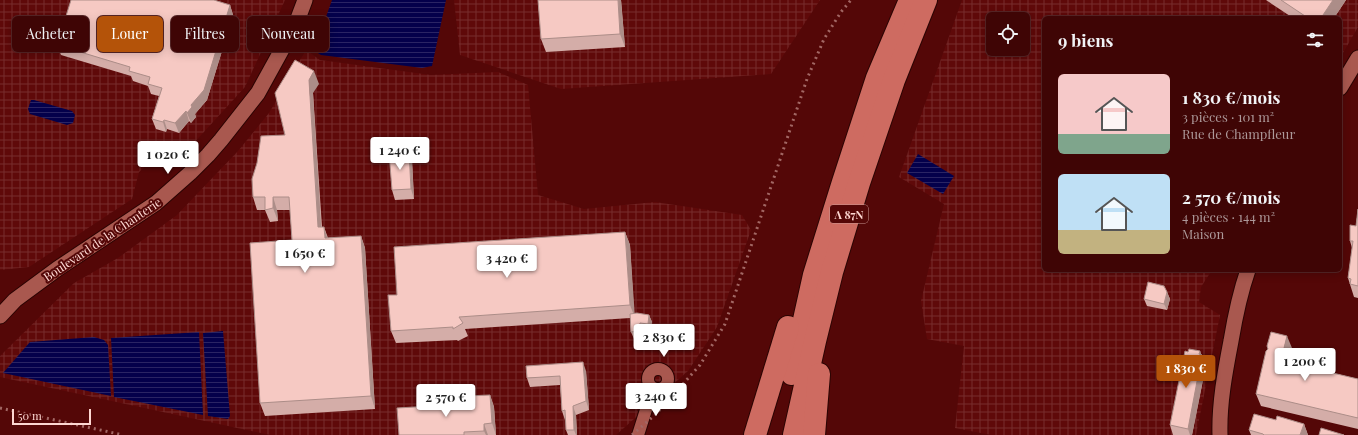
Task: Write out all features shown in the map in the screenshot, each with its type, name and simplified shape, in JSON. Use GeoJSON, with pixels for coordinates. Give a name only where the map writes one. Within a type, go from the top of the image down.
{"type":"FeatureCollection","features":[{"type":"Feature","properties":{"kind":"highway","name":"A 87N"},"geometry":{"type":"LineString","coordinates":[[779,435],[823,274],[843,182],[877,78],[910,0]]}},
{"type":"Feature","properties":{"kind":"highway","name":"A 87N"},"geometry":{"type":"LineString","coordinates":[[794,435],[815,340],[823,274],[859,183],[894,80],[926,0]]}},
{"type":"Feature","properties":{"kind":"highway"},"geometry":{"type":"LineString","coordinates":[[755,435],[798,295],[823,274],[835,296],[819,373],[814,435]]}},
{"type":"Feature","properties":{"kind":"street","name":"Boulevard de la Chanterie"},"geometry":{"type":"LineString","coordinates":[[0,316],[15,300],[57,269],[156,203],[208,155],[258,94],[296,24],[305,0]]}},
{"type":"Feature","properties":{"kind":"street"},"geometry":{"type":"LineString","coordinates":[[1342,85],[1358,58]]}},
{"type":"Feature","properties":{"kind":"street"},"geometry":{"type":"LineString","coordinates":[[1220,435],[1219,419],[1225,371],[1238,306],[1247,272]]}},
{"type":"Feature","properties":{"kind":"street"},"geometry":{"type":"LineString","coordinates":[[638,435],[650,397],[655,389]]}},
{"type":"Feature","properties":{"kind":"shaded area"},"geometry":{"type":"Polygon","coordinates":[[[0,0],[285,0],[278,16],[247,16],[247,52],[261,52],[245,87],[181,157],[150,162],[139,172],[132,199],[29,267],[0,270],[0,0]]]}},
{"type":"Feature","properties":{"kind":"shaded area"},"geometry":{"type":"Polygon","coordinates":[[[332,0],[446,0],[432,66],[422,68],[321,55],[316,52],[329,52],[329,16],[326,16],[332,0]]]}},
{"type":"Feature","properties":{"kind":"shaded area"},"geometry":{"type":"Polygon","coordinates":[[[454,0],[820,0],[771,74],[561,89],[460,55],[454,0]]]}},
{"type":"Feature","properties":{"kind":"shaded area"},"geometry":{"type":"Polygon","coordinates":[[[962,0],[1358,0],[1358,27],[1342,55],[1342,16],[1042,16],[1042,272],[1211,272],[1201,287],[1199,302],[1220,315],[1196,435],[991,435],[955,428],[964,346],[927,339],[921,301],[944,204],[899,177],[962,0]]]}},
{"type":"Feature","properties":{"kind":"shaded area"},"geometry":{"type":"Polygon","coordinates":[[[305,52],[309,52],[320,60],[431,75],[498,72],[528,85],[538,195],[584,209],[655,202],[742,215],[751,230],[717,327],[688,371],[616,435],[270,435],[0,377],[0,356],[74,283],[118,258],[177,215],[238,151],[269,113],[305,52]]]}},
{"type":"Feature","properties":{"kind":"shaded area"},"geometry":{"type":"Polygon","coordinates":[[[31,100],[72,111],[75,115],[73,123],[67,125],[30,114],[28,109],[31,100]]]}},
{"type":"Feature","properties":{"kind":"shaded area"},"geometry":{"type":"Polygon","coordinates":[[[918,154],[954,176],[943,194],[907,173],[918,154]]]}},
{"type":"Feature","properties":{"kind":"shaded area"},"geometry":{"type":"Polygon","coordinates":[[[223,331],[230,416],[228,419],[208,416],[203,333],[223,331]]]}},
{"type":"Feature","properties":{"kind":"shaded area"},"geometry":{"type":"Polygon","coordinates":[[[199,332],[203,415],[114,397],[111,338],[199,332]]]}},
{"type":"Feature","properties":{"kind":"shaded area"},"geometry":{"type":"Polygon","coordinates":[[[94,337],[104,340],[108,345],[111,396],[3,373],[30,342],[94,337]]]}},
{"type":"Feature","properties":{"kind":"building"},"geometry":{"type":"Polygon","coordinates":[[[71,0],[214,0],[230,5],[227,16],[171,16],[171,52],[216,52],[204,90],[191,105],[192,107],[187,113],[186,111],[175,123],[152,119],[162,88],[148,84],[150,77],[129,71],[130,67],[80,52],[89,52],[89,16],[66,16],[71,0]]]}},
{"type":"Feature","properties":{"kind":"building"},"geometry":{"type":"Polygon","coordinates":[[[538,0],[618,0],[620,34],[541,39],[538,0]]]}},
{"type":"Feature","properties":{"kind":"building"},"geometry":{"type":"Polygon","coordinates":[[[1281,0],[1333,0],[1322,16],[1305,16],[1281,0]]]}},
{"type":"Feature","properties":{"kind":"building"},"geometry":{"type":"Polygon","coordinates":[[[295,60],[314,71],[309,80],[318,227],[324,227],[325,238],[361,236],[371,396],[260,403],[250,243],[292,240],[289,197],[273,197],[273,208],[265,210],[265,197],[253,197],[252,179],[257,163],[261,136],[285,135],[275,93],[295,60]]]}},
{"type":"Feature","properties":{"kind":"building"},"geometry":{"type":"Polygon","coordinates":[[[409,152],[411,189],[392,190],[389,153],[409,152]]]}},
{"type":"Feature","properties":{"kind":"building"},"geometry":{"type":"Polygon","coordinates":[[[1358,209],[1358,286],[1350,284],[1351,279],[1348,278],[1353,241],[1350,241],[1350,225],[1356,226],[1358,209]]]}},
{"type":"Feature","properties":{"kind":"building"},"geometry":{"type":"Polygon","coordinates":[[[625,232],[630,305],[459,317],[463,323],[453,329],[453,327],[391,331],[388,295],[397,295],[394,247],[625,232]]]}},
{"type":"Feature","properties":{"kind":"building"},"geometry":{"type":"Polygon","coordinates":[[[1148,282],[1164,286],[1167,292],[1164,304],[1144,299],[1148,282]]]}},
{"type":"Feature","properties":{"kind":"building"},"geometry":{"type":"Polygon","coordinates":[[[637,313],[649,315],[648,324],[640,323],[638,331],[631,332],[630,314],[637,313]]]}},
{"type":"Feature","properties":{"kind":"building"},"geometry":{"type":"Polygon","coordinates":[[[1271,332],[1287,336],[1283,352],[1305,358],[1303,366],[1358,379],[1358,418],[1256,394],[1271,332]]]}},
{"type":"Feature","properties":{"kind":"building"},"geometry":{"type":"Polygon","coordinates":[[[1189,349],[1200,351],[1199,354],[1202,355],[1188,429],[1170,425],[1185,351],[1188,352],[1189,349]]]}},
{"type":"Feature","properties":{"kind":"building"},"geometry":{"type":"Polygon","coordinates":[[[583,362],[586,401],[573,406],[574,430],[566,430],[565,410],[562,411],[560,376],[527,378],[526,366],[583,362]]]}},
{"type":"Feature","properties":{"kind":"building"},"geometry":{"type":"Polygon","coordinates":[[[490,395],[492,423],[484,424],[484,431],[464,432],[464,435],[399,435],[397,408],[466,404],[465,396],[490,395]]]}},
{"type":"Feature","properties":{"kind":"building"},"geometry":{"type":"Polygon","coordinates":[[[1254,414],[1276,420],[1277,416],[1304,424],[1300,435],[1264,435],[1249,430],[1254,414]]]}},
{"type":"Feature","properties":{"kind":"building"},"geometry":{"type":"Polygon","coordinates":[[[1321,428],[1344,435],[1319,435],[1321,428]]]}},
{"type":"Feature","properties":{"kind":"railway"},"geometry":{"type":"LineString","coordinates":[[632,435],[656,414],[700,365],[725,324],[807,79],[824,39],[841,12],[851,0]]}},
{"type":"Feature","properties":{"kind":"railway"},"geometry":{"type":"LineString","coordinates":[[0,408],[123,435]]}}]}
